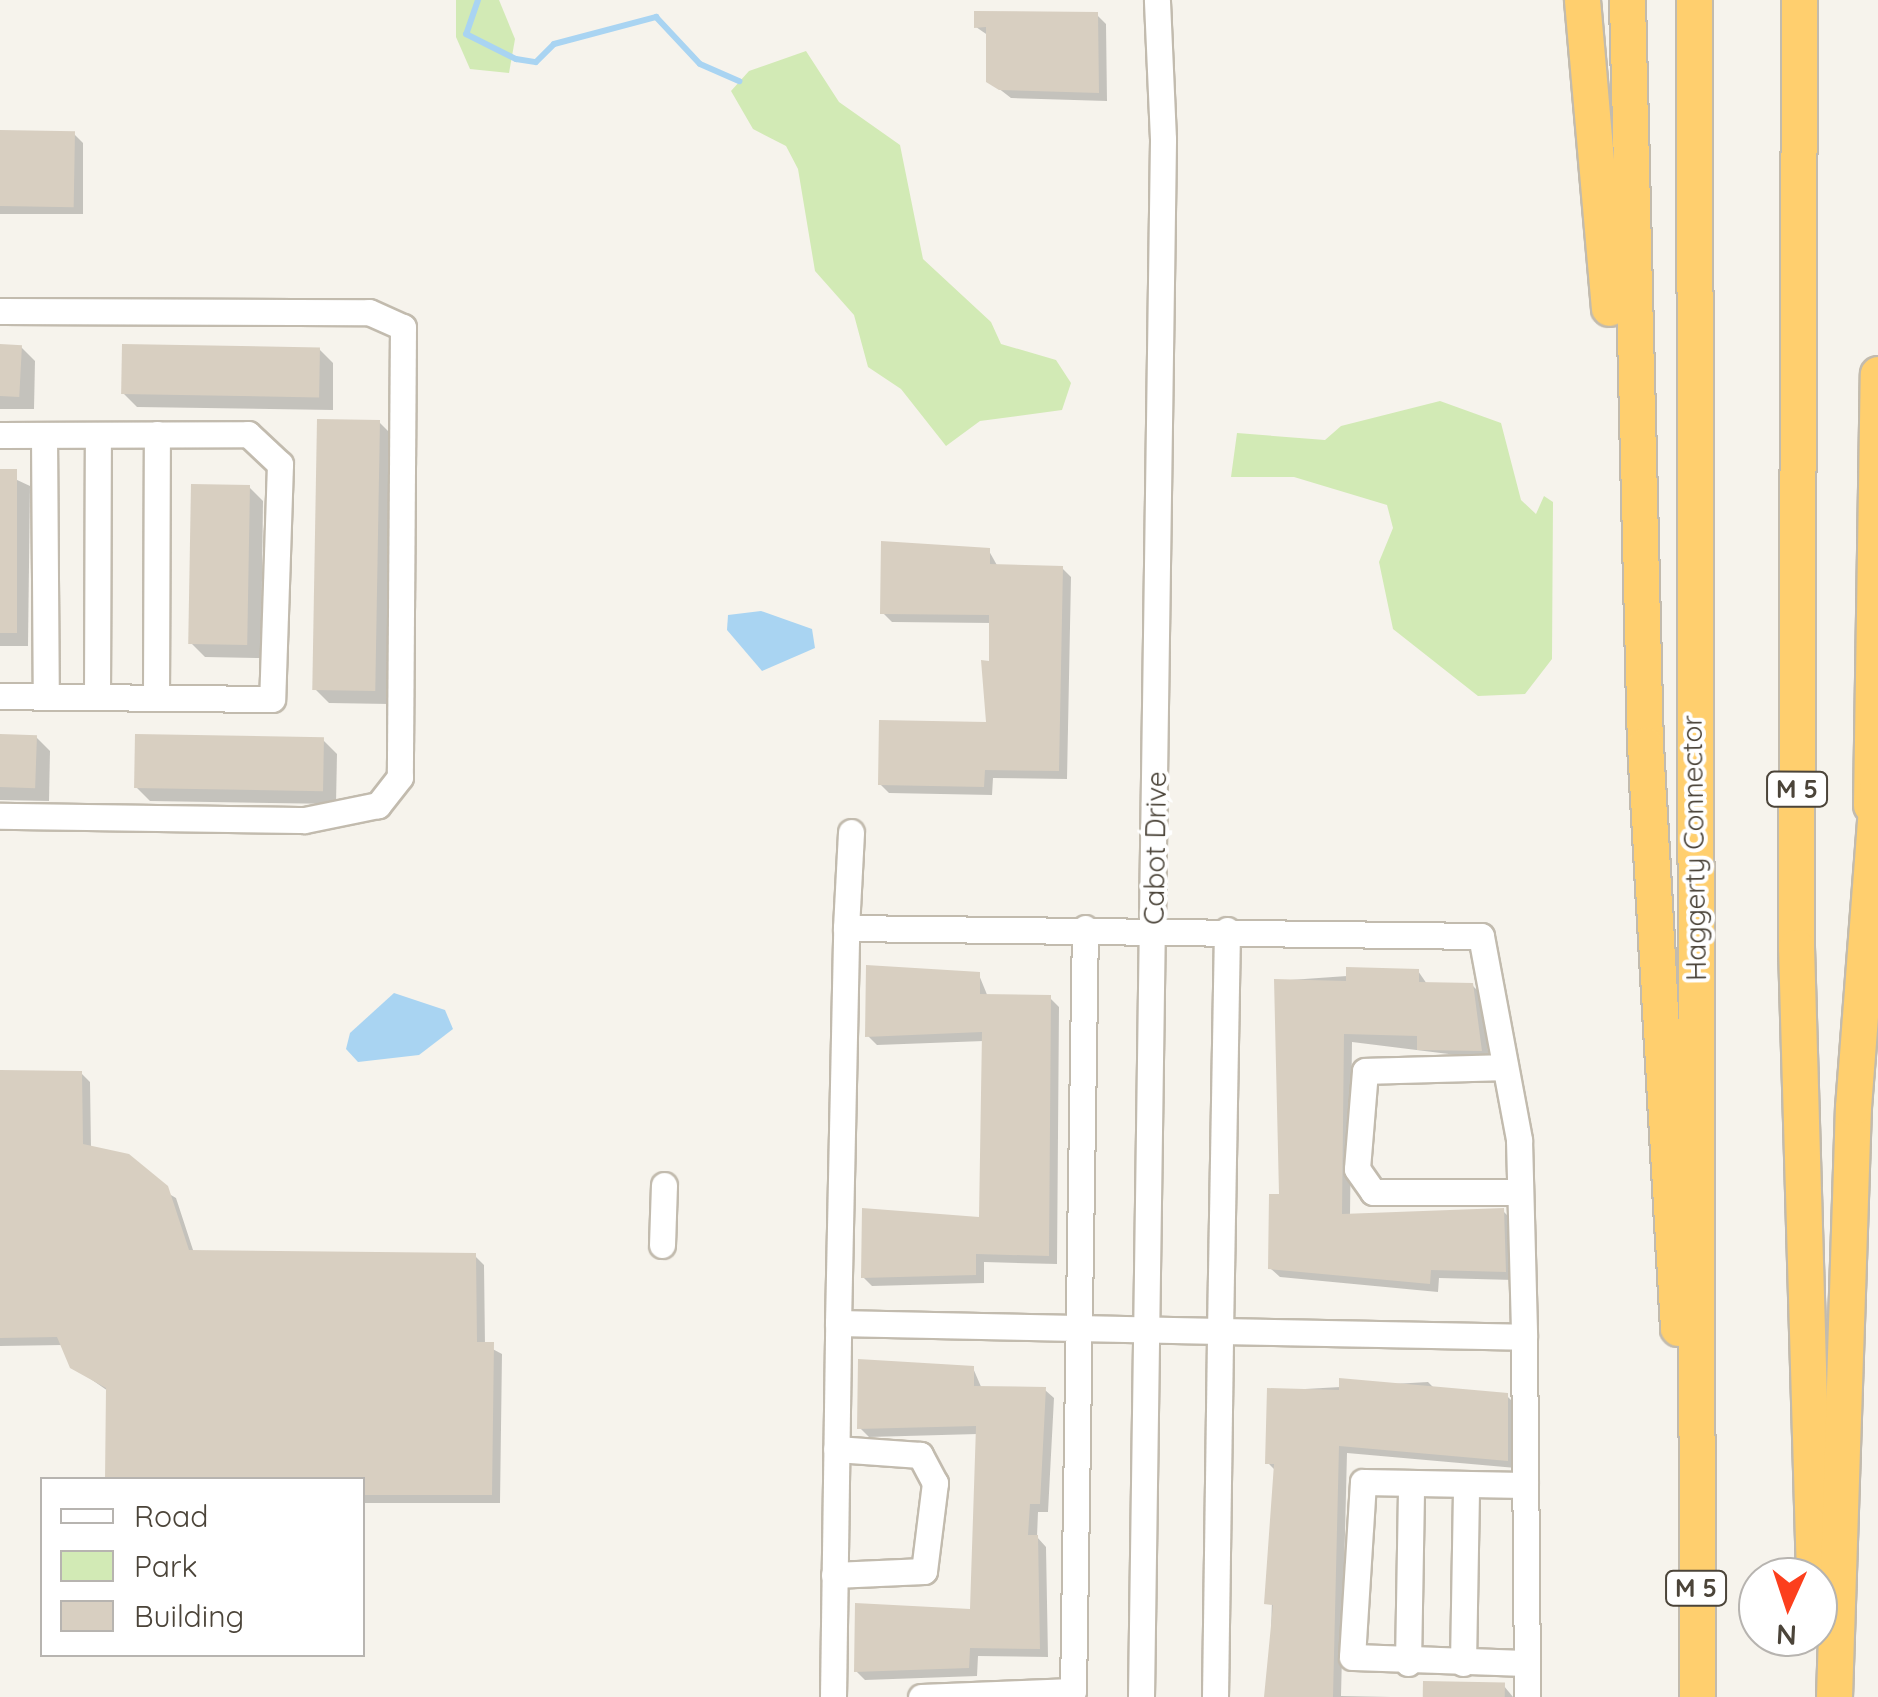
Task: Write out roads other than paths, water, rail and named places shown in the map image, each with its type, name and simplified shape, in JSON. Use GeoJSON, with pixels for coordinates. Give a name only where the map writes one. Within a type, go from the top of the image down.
{"type":"FeatureCollection","features":[{"type":"Feature","properties":{"kind":"highway"},"geometry":{"type":"LineString","coordinates":[[1582,0],[1640,573]]}},
{"type":"Feature","properties":{"kind":"highway"},"geometry":{"type":"LineString","coordinates":[[1627,0],[1640,573],[1664,1173],[1696,1478]]}},
{"type":"Feature","properties":{"kind":"highway","name":"Haggerty Connector"},"geometry":{"type":"LineString","coordinates":[[1694,0],[1696,1697]]}},
{"type":"Feature","properties":{"kind":"highway","name":"M 5"},"geometry":{"type":"LineString","coordinates":[[1799,0],[1796,947],[1813,1557]]}},
{"type":"Feature","properties":{"kind":"highway"},"geometry":{"type":"LineString","coordinates":[[1834,1697],[1870,861],[1878,374]]}},
{"type":"Feature","properties":{"kind":"highway"},"geometry":{"type":"LineString","coordinates":[[1870,861],[1878,783]]}},
{"type":"Feature","properties":{"kind":"highway"},"geometry":{"type":"LineString","coordinates":[[1816,1657],[1817,1697]]}},
{"type":"Feature","properties":{"kind":"street","name":"Cabot Drive"},"geometry":{"type":"LineString","coordinates":[[1142,1697],[1154,928],[1157,0]]}},
{"type":"Feature","properties":{"kind":"street"},"geometry":{"type":"LineString","coordinates":[[0,311],[369,312],[403,327],[400,776],[378,805],[304,820],[0,816]]}},
{"type":"Feature","properties":{"kind":"street"},"geometry":{"type":"LineString","coordinates":[[98,434],[98,697]]}},
{"type":"Feature","properties":{"kind":"street"},"geometry":{"type":"LineString","coordinates":[[156,697],[157,434]]}},
{"type":"Feature","properties":{"kind":"street"},"geometry":{"type":"LineString","coordinates":[[0,435],[248,434],[280,464],[272,698],[0,696]]}},
{"type":"Feature","properties":{"kind":"street"},"geometry":{"type":"LineString","coordinates":[[44,435],[46,697]]}},
{"type":"Feature","properties":{"kind":"street"},"geometry":{"type":"LineString","coordinates":[[832,1697],[850,832]]}},
{"type":"Feature","properties":{"kind":"street"},"geometry":{"type":"LineString","coordinates":[[846,928],[1154,928],[1481,936],[1505,1067],[1520,1192],[1527,1697]]}},
{"type":"Feature","properties":{"kind":"street"},"geometry":{"type":"LineString","coordinates":[[920,1697],[1073,1691],[1082,1327],[1085,928]]}},
{"type":"Feature","properties":{"kind":"street"},"geometry":{"type":"LineString","coordinates":[[1215,1697],[1227,930]]}},
{"type":"Feature","properties":{"kind":"street"},"geometry":{"type":"LineString","coordinates":[[1505,1067],[1366,1071],[1357,1169],[1372,1192],[1520,1192]]}},
{"type":"Feature","properties":{"kind":"street"},"geometry":{"type":"LineString","coordinates":[[662,1245],[664,1185]]}},
{"type":"Feature","properties":{"kind":"street"},"geometry":{"type":"LineString","coordinates":[[838,1323],[1524,1336]]}},
{"type":"Feature","properties":{"kind":"street"},"geometry":{"type":"LineString","coordinates":[[834,1575],[924,1571],[936,1483],[920,1455],[836,1449]]}},
{"type":"Feature","properties":{"kind":"street"},"geometry":{"type":"LineString","coordinates":[[1526,1485],[1364,1482],[1357,1490],[1352,1657],[1408,1664],[1527,1664]]}},
{"type":"Feature","properties":{"kind":"street"},"geometry":{"type":"LineString","coordinates":[[1408,1664],[1411,1483]]}},
{"type":"Feature","properties":{"kind":"street"},"geometry":{"type":"LineString","coordinates":[[1463,1663],[1466,1484]]}},
{"type":"Feature","properties":{"kind":"water"},"geometry":{"type":"Polygon","coordinates":[[[761,611],[812,629],[815,648],[762,671],[727,630],[728,615],[761,611]]]}},
{"type":"Feature","properties":{"kind":"water"},"geometry":{"type":"Polygon","coordinates":[[[394,993],[445,1010],[453,1029],[419,1055],[358,1062],[346,1049],[350,1033],[394,993]]]}},
{"type":"Feature","properties":{"kind":"waterway"},"geometry":{"type":"LineString","coordinates":[[478,0],[466,34],[516,59],[536,62],[554,44],[656,17],[700,64],[739,81]]}}]}
